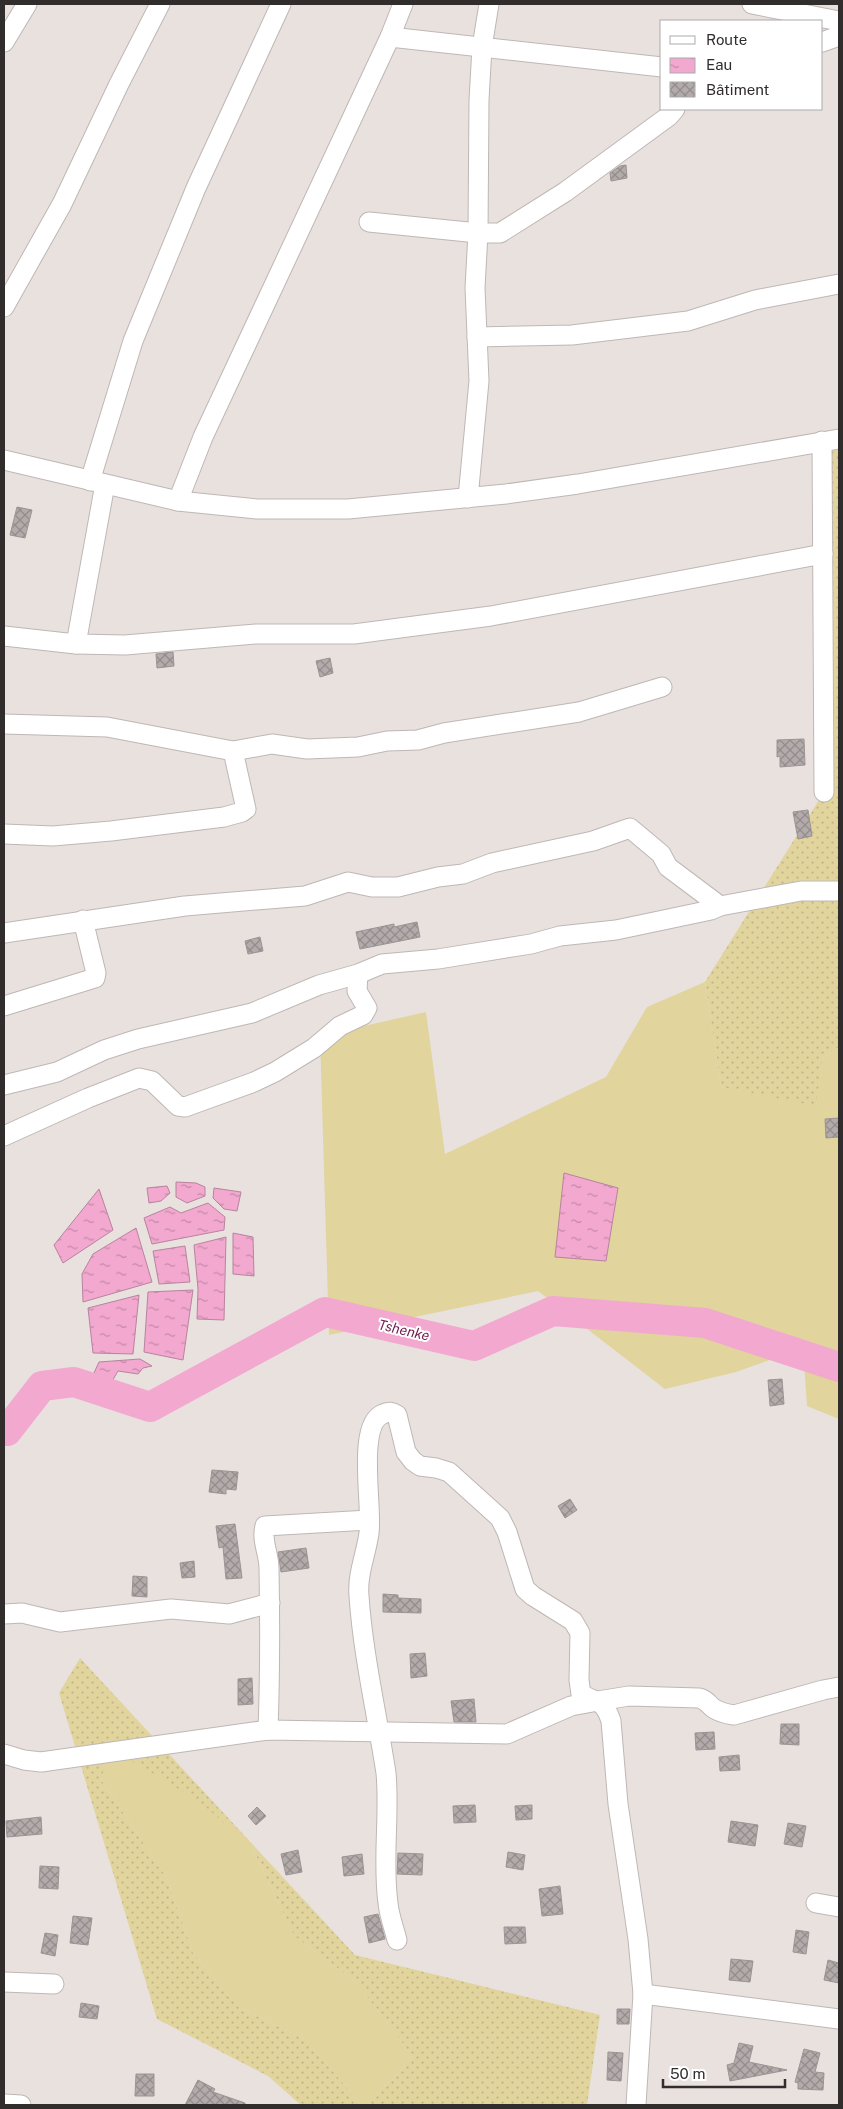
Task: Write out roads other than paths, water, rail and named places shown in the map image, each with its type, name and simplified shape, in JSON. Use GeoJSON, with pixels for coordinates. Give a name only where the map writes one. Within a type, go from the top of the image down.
{"type":"FeatureCollection","features":[{"type":"Feature","properties":{"kind":"street"},"geometry":{"type":"LineString","coordinates":[[4,42],[27,4]]}},
{"type":"Feature","properties":{"kind":"street"},"geometry":{"type":"LineString","coordinates":[[4,307],[62,204],[119,84],[160,4]]}},
{"type":"Feature","properties":{"kind":"street"},"geometry":{"type":"LineString","coordinates":[[76,644],[98,482],[133,341],[196,188],[281,4]]}},
{"type":"Feature","properties":{"kind":"street"},"geometry":{"type":"LineString","coordinates":[[178,501],[203,438],[390,37],[403,4]]}},
{"type":"Feature","properties":{"kind":"street"},"geometry":{"type":"LineString","coordinates":[[468,498],[479,381],[475,288],[478,233],[477,170],[482,48],[489,4]]}},
{"type":"Feature","properties":{"kind":"street"},"geometry":{"type":"LineString","coordinates":[[752,4],[781,6],[839,21]]}},
{"type":"Feature","properties":{"kind":"street"},"geometry":{"type":"LineString","coordinates":[[823,42],[839,36]]}},
{"type":"Feature","properties":{"kind":"street"},"geometry":{"type":"LineString","coordinates":[[390,37],[660,67]]}},
{"type":"Feature","properties":{"kind":"street"},"geometry":{"type":"LineString","coordinates":[[369,222],[478,233],[500,233],[597,168],[669,116],[674,110]]}},
{"type":"Feature","properties":{"kind":"street"},"geometry":{"type":"LineString","coordinates":[[477,337],[572,335],[688,321],[755,300],[839,284]]}},
{"type":"Feature","properties":{"kind":"street"},"geometry":{"type":"LineString","coordinates":[[4,460],[178,501],[258,509],[348,509],[468,498],[578,484],[831,440],[831,508],[823,554],[832,671],[829,786]]}},
{"type":"Feature","properties":{"kind":"street"},"geometry":{"type":"LineString","coordinates":[[4,636],[76,644],[125,645],[256,634],[354,634],[491,616],[823,554]]}},
{"type":"Feature","properties":{"kind":"street"},"geometry":{"type":"LineString","coordinates":[[4,724],[107,727],[233,751],[272,744],[306,749],[348,748],[387,741],[418,740],[444,733],[579,712],[662,687]]}},
{"type":"Feature","properties":{"kind":"street"},"geometry":{"type":"LineString","coordinates":[[4,834],[53,836],[111,831],[224,817],[242,812],[246,809],[233,751]]}},
{"type":"Feature","properties":{"kind":"street"},"geometry":{"type":"LineString","coordinates":[[4,933],[185,906],[305,896],[348,882],[372,887],[398,887],[438,877],[463,874],[492,863],[593,841],[630,828],[661,854],[668,866],[720,906]]}},
{"type":"Feature","properties":{"kind":"street"},"geometry":{"type":"LineString","coordinates":[[4,1085],[56,1072],[104,1050],[138,1040],[252,1013],[320,984],[358,974],[382,964],[438,959],[531,944],[560,936],[616,930],[711,910],[720,906],[801,891],[839,891]]}},
{"type":"Feature","properties":{"kind":"street"},"geometry":{"type":"LineString","coordinates":[[4,1006],[95,978],[96,973],[83,920]]}},
{"type":"Feature","properties":{"kind":"street"},"geometry":{"type":"LineString","coordinates":[[4,1136],[88,1098],[139,1078],[152,1081],[178,1106],[185,1106],[254,1082],[304,1055],[340,1026],[363,1015],[367,1008],[357,991],[358,974]]}},
{"type":"Feature","properties":{"kind":"street"},"geometry":{"type":"LineString","coordinates":[[397,1940],[388,1905],[386,1844],[388,1792],[358,1578],[370,1532],[366,1467],[373,1422],[378,1416],[392,1412],[397,1415],[406,1452],[412,1461],[420,1466],[449,1472],[500,1518],[507,1532],[525,1589],[573,1622],[580,1633],[579,1680],[582,1694],[598,1701],[607,1708],[611,1721],[618,1804],[638,1939],[644,1994],[636,2105]]}},
{"type":"Feature","properties":{"kind":"street"},"geometry":{"type":"LineString","coordinates":[[268,1730],[270,1603],[269,1559],[263,1534],[265,1526],[369,1520]]}},
{"type":"Feature","properties":{"kind":"street"},"geometry":{"type":"LineString","coordinates":[[4,1614],[22,1613],[60,1622],[170,1609],[229,1614],[270,1603]]}},
{"type":"Feature","properties":{"kind":"street"},"geometry":{"type":"LineString","coordinates":[[4,1754],[24,1760],[41,1762],[268,1730],[507,1734],[571,1706],[629,1696],[699,1698],[708,1701],[713,1708],[721,1712],[734,1715],[823,1690],[839,1688]]}},
{"type":"Feature","properties":{"kind":"street"},"geometry":{"type":"LineString","coordinates":[[816,1903],[839,1906]]}},
{"type":"Feature","properties":{"kind":"street"},"geometry":{"type":"LineString","coordinates":[[4,1982],[54,1984]]}},
{"type":"Feature","properties":{"kind":"street"},"geometry":{"type":"LineString","coordinates":[[644,1994],[839,2018]]}},
{"type":"Feature","properties":{"kind":"street"},"geometry":{"type":"LineString","coordinates":[[4,2104],[21,2105]]}},
{"type":"Feature","properties":{"kind":"water"},"geometry":{"type":"Polygon","coordinates":[[[564,1173],[618,1188],[606,1261],[555,1257],[564,1173]]]}},
{"type":"Feature","properties":{"kind":"water"},"geometry":{"type":"Polygon","coordinates":[[[176,1182],[196,1183],[205,1187],[205,1196],[187,1203],[176,1197],[176,1182]]]}},
{"type":"Feature","properties":{"kind":"water"},"geometry":{"type":"Polygon","coordinates":[[[167,1186],[170,1193],[161,1201],[149,1203],[147,1188],[167,1186]]]}},
{"type":"Feature","properties":{"kind":"water"},"geometry":{"type":"Polygon","coordinates":[[[214,1188],[241,1192],[237,1211],[224,1209],[213,1198],[214,1188]]]}},
{"type":"Feature","properties":{"kind":"water"},"geometry":{"type":"Polygon","coordinates":[[[99,1189],[113,1230],[63,1263],[54,1245],[99,1189]]]}},
{"type":"Feature","properties":{"kind":"water"},"geometry":{"type":"Polygon","coordinates":[[[208,1203],[225,1217],[224,1230],[152,1244],[144,1218],[170,1207],[181,1213],[208,1203]]]}},
{"type":"Feature","properties":{"kind":"water"},"geometry":{"type":"Polygon","coordinates":[[[136,1228],[152,1282],[83,1302],[82,1274],[93,1254],[136,1228]]]}},
{"type":"Feature","properties":{"kind":"water"},"geometry":{"type":"Polygon","coordinates":[[[233,1233],[253,1237],[254,1276],[233,1274],[233,1233]]]}},
{"type":"Feature","properties":{"kind":"water"},"geometry":{"type":"Polygon","coordinates":[[[226,1237],[224,1320],[197,1319],[198,1289],[194,1245],[226,1237]]]}},
{"type":"Feature","properties":{"kind":"water"},"geometry":{"type":"Polygon","coordinates":[[[185,1246],[190,1282],[159,1284],[153,1251],[185,1246]]]}},
{"type":"Feature","properties":{"kind":"water"},"geometry":{"type":"Polygon","coordinates":[[[193,1290],[183,1360],[144,1352],[148,1292],[193,1290]]]}},
{"type":"Feature","properties":{"kind":"water"},"geometry":{"type":"Polygon","coordinates":[[[139,1295],[133,1354],[93,1353],[88,1308],[139,1295]]]}},
{"type":"Feature","properties":{"kind":"water"},"geometry":{"type":"Polygon","coordinates":[[[140,1359],[152,1366],[143,1368],[138,1374],[118,1371],[111,1383],[93,1375],[99,1362],[140,1359]]]}},
{"type":"Feature","properties":{"kind":"waterway","name":"Tshenke"},"geometry":{"type":"LineString","coordinates":[[4,1431],[7,1431],[42,1386],[74,1382],[150,1407],[325,1312],[474,1346],[553,1311],[705,1323],[839,1367]]}}]}
